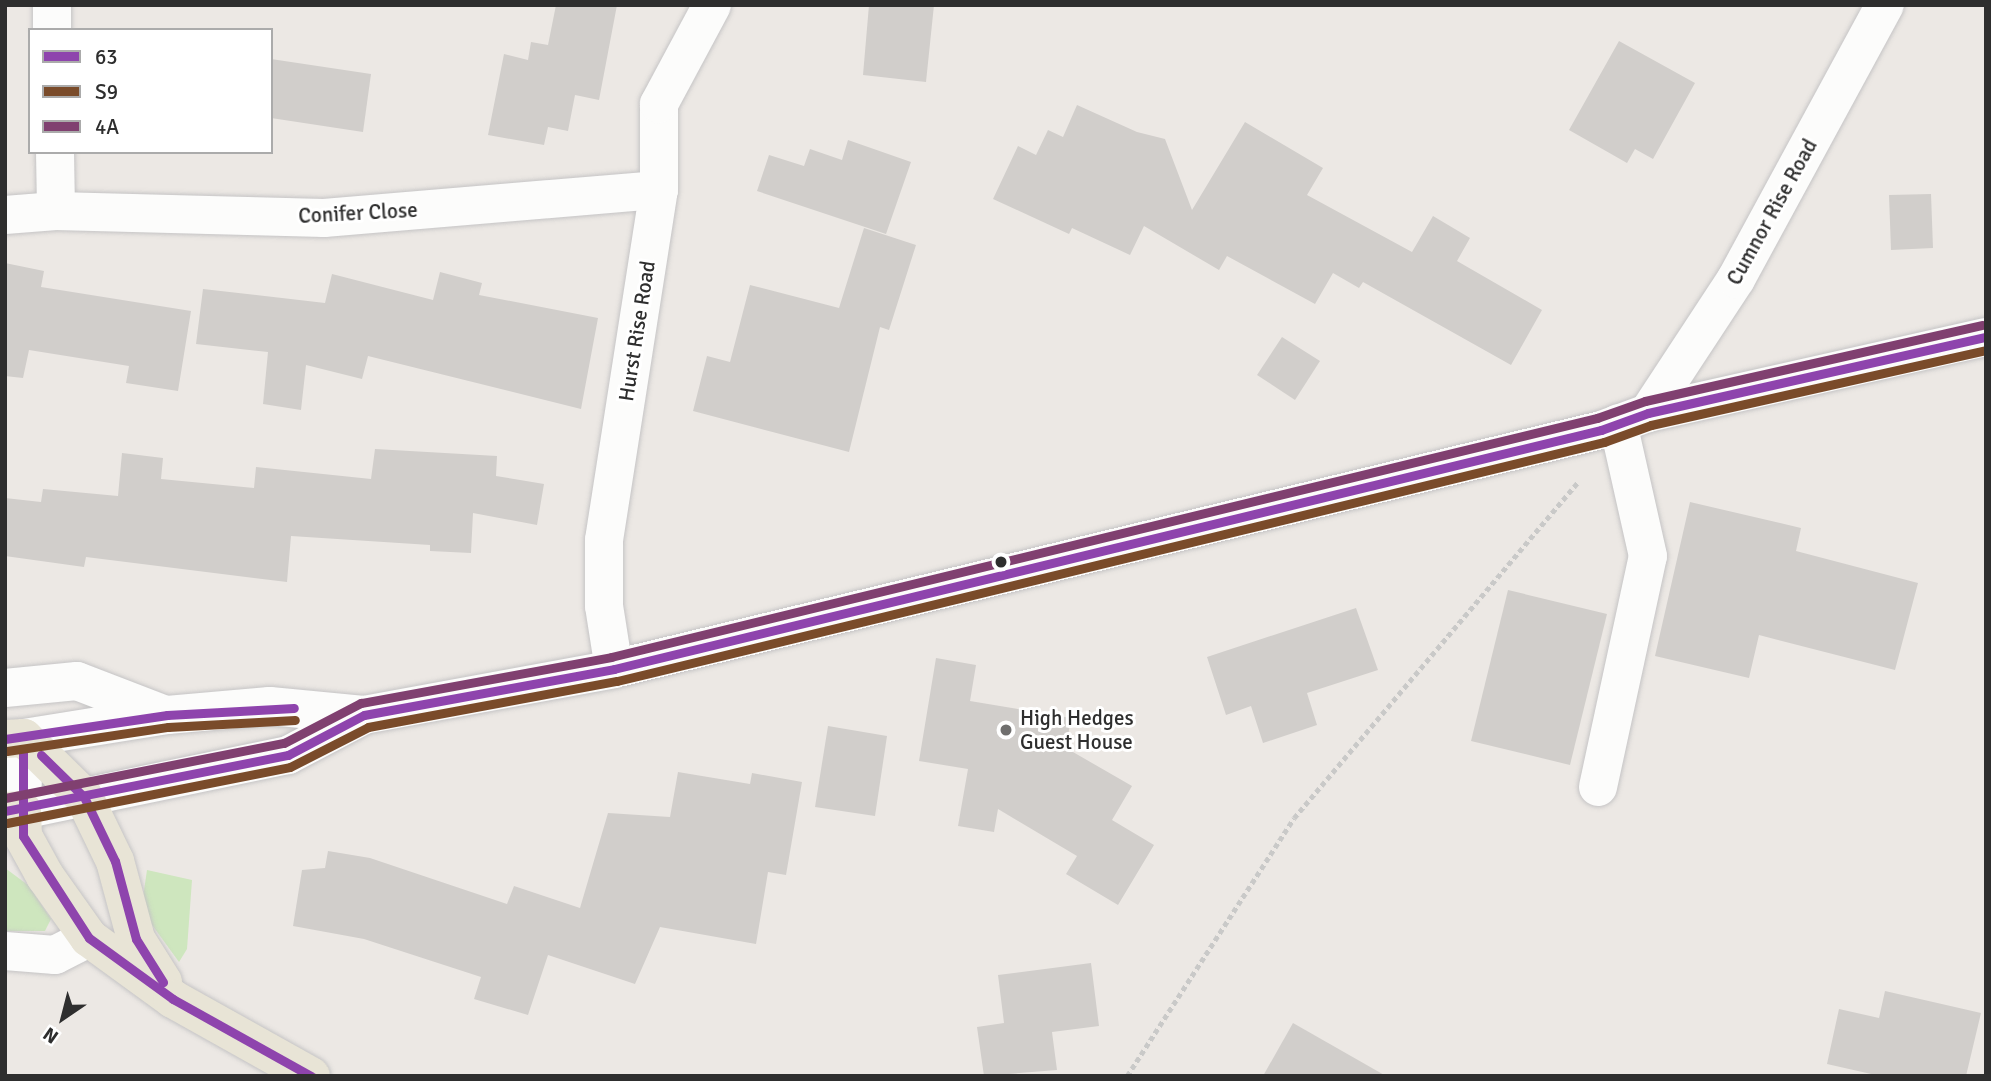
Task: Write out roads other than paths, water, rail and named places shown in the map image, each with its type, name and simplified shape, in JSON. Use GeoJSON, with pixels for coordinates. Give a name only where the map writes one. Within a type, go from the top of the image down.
{"type":"FeatureCollection","features":[{"type":"Feature","properties":{"kind":"main road"},"geometry":{"type":"LineString","coordinates":[[15,738],[84,797],[115,861],[136,939],[173,999]]}},
{"type":"Feature","properties":{"kind":"main road"},"geometry":{"type":"LineString","coordinates":[[14,811],[29,846],[89,938],[173,999],[311,1076]]}},
{"type":"Feature","properties":{"kind":"street"},"geometry":{"type":"LineString","coordinates":[[52,5],[52,28]]}},
{"type":"Feature","properties":{"kind":"street","name":"Hurst Rise Road"},"geometry":{"type":"LineString","coordinates":[[614,668],[604,606],[604,540],[659,190],[659,104],[712,5]]}},
{"type":"Feature","properties":{"kind":"street","name":"Cumnor Rise Road"},"geometry":{"type":"LineString","coordinates":[[1622,422],[1736,279],[1885,5]]}},
{"type":"Feature","properties":{"kind":"street"},"geometry":{"type":"LineString","coordinates":[[55,154],[56,211]]}},
{"type":"Feature","properties":{"kind":"street","name":"Conifer Close"},"geometry":{"type":"LineString","coordinates":[[5,215],[56,211],[324,218],[659,190]]}},
{"type":"Feature","properties":{"kind":"street"},"geometry":{"type":"LineString","coordinates":[[365,715],[288,755],[14,811],[15,738],[167,715],[270,706],[365,715],[614,668],[1622,422],[1986,337]]}},
{"type":"Feature","properties":{"kind":"street"},"geometry":{"type":"LineString","coordinates":[[1598,787],[1648,556],[1622,422]]}},
{"type":"Feature","properties":{"kind":"street"},"geometry":{"type":"LineString","coordinates":[[5,688],[77,681],[167,715]]}},
{"type":"Feature","properties":{"kind":"street"},"geometry":{"type":"LineString","coordinates":[[5,951],[55,956],[89,938]]}},
{"type":"Feature","properties":{"kind":"place","name":"High Hedges Guest House"},"geometry":{"type":"Point","coordinates":[1006,730]}}]}
